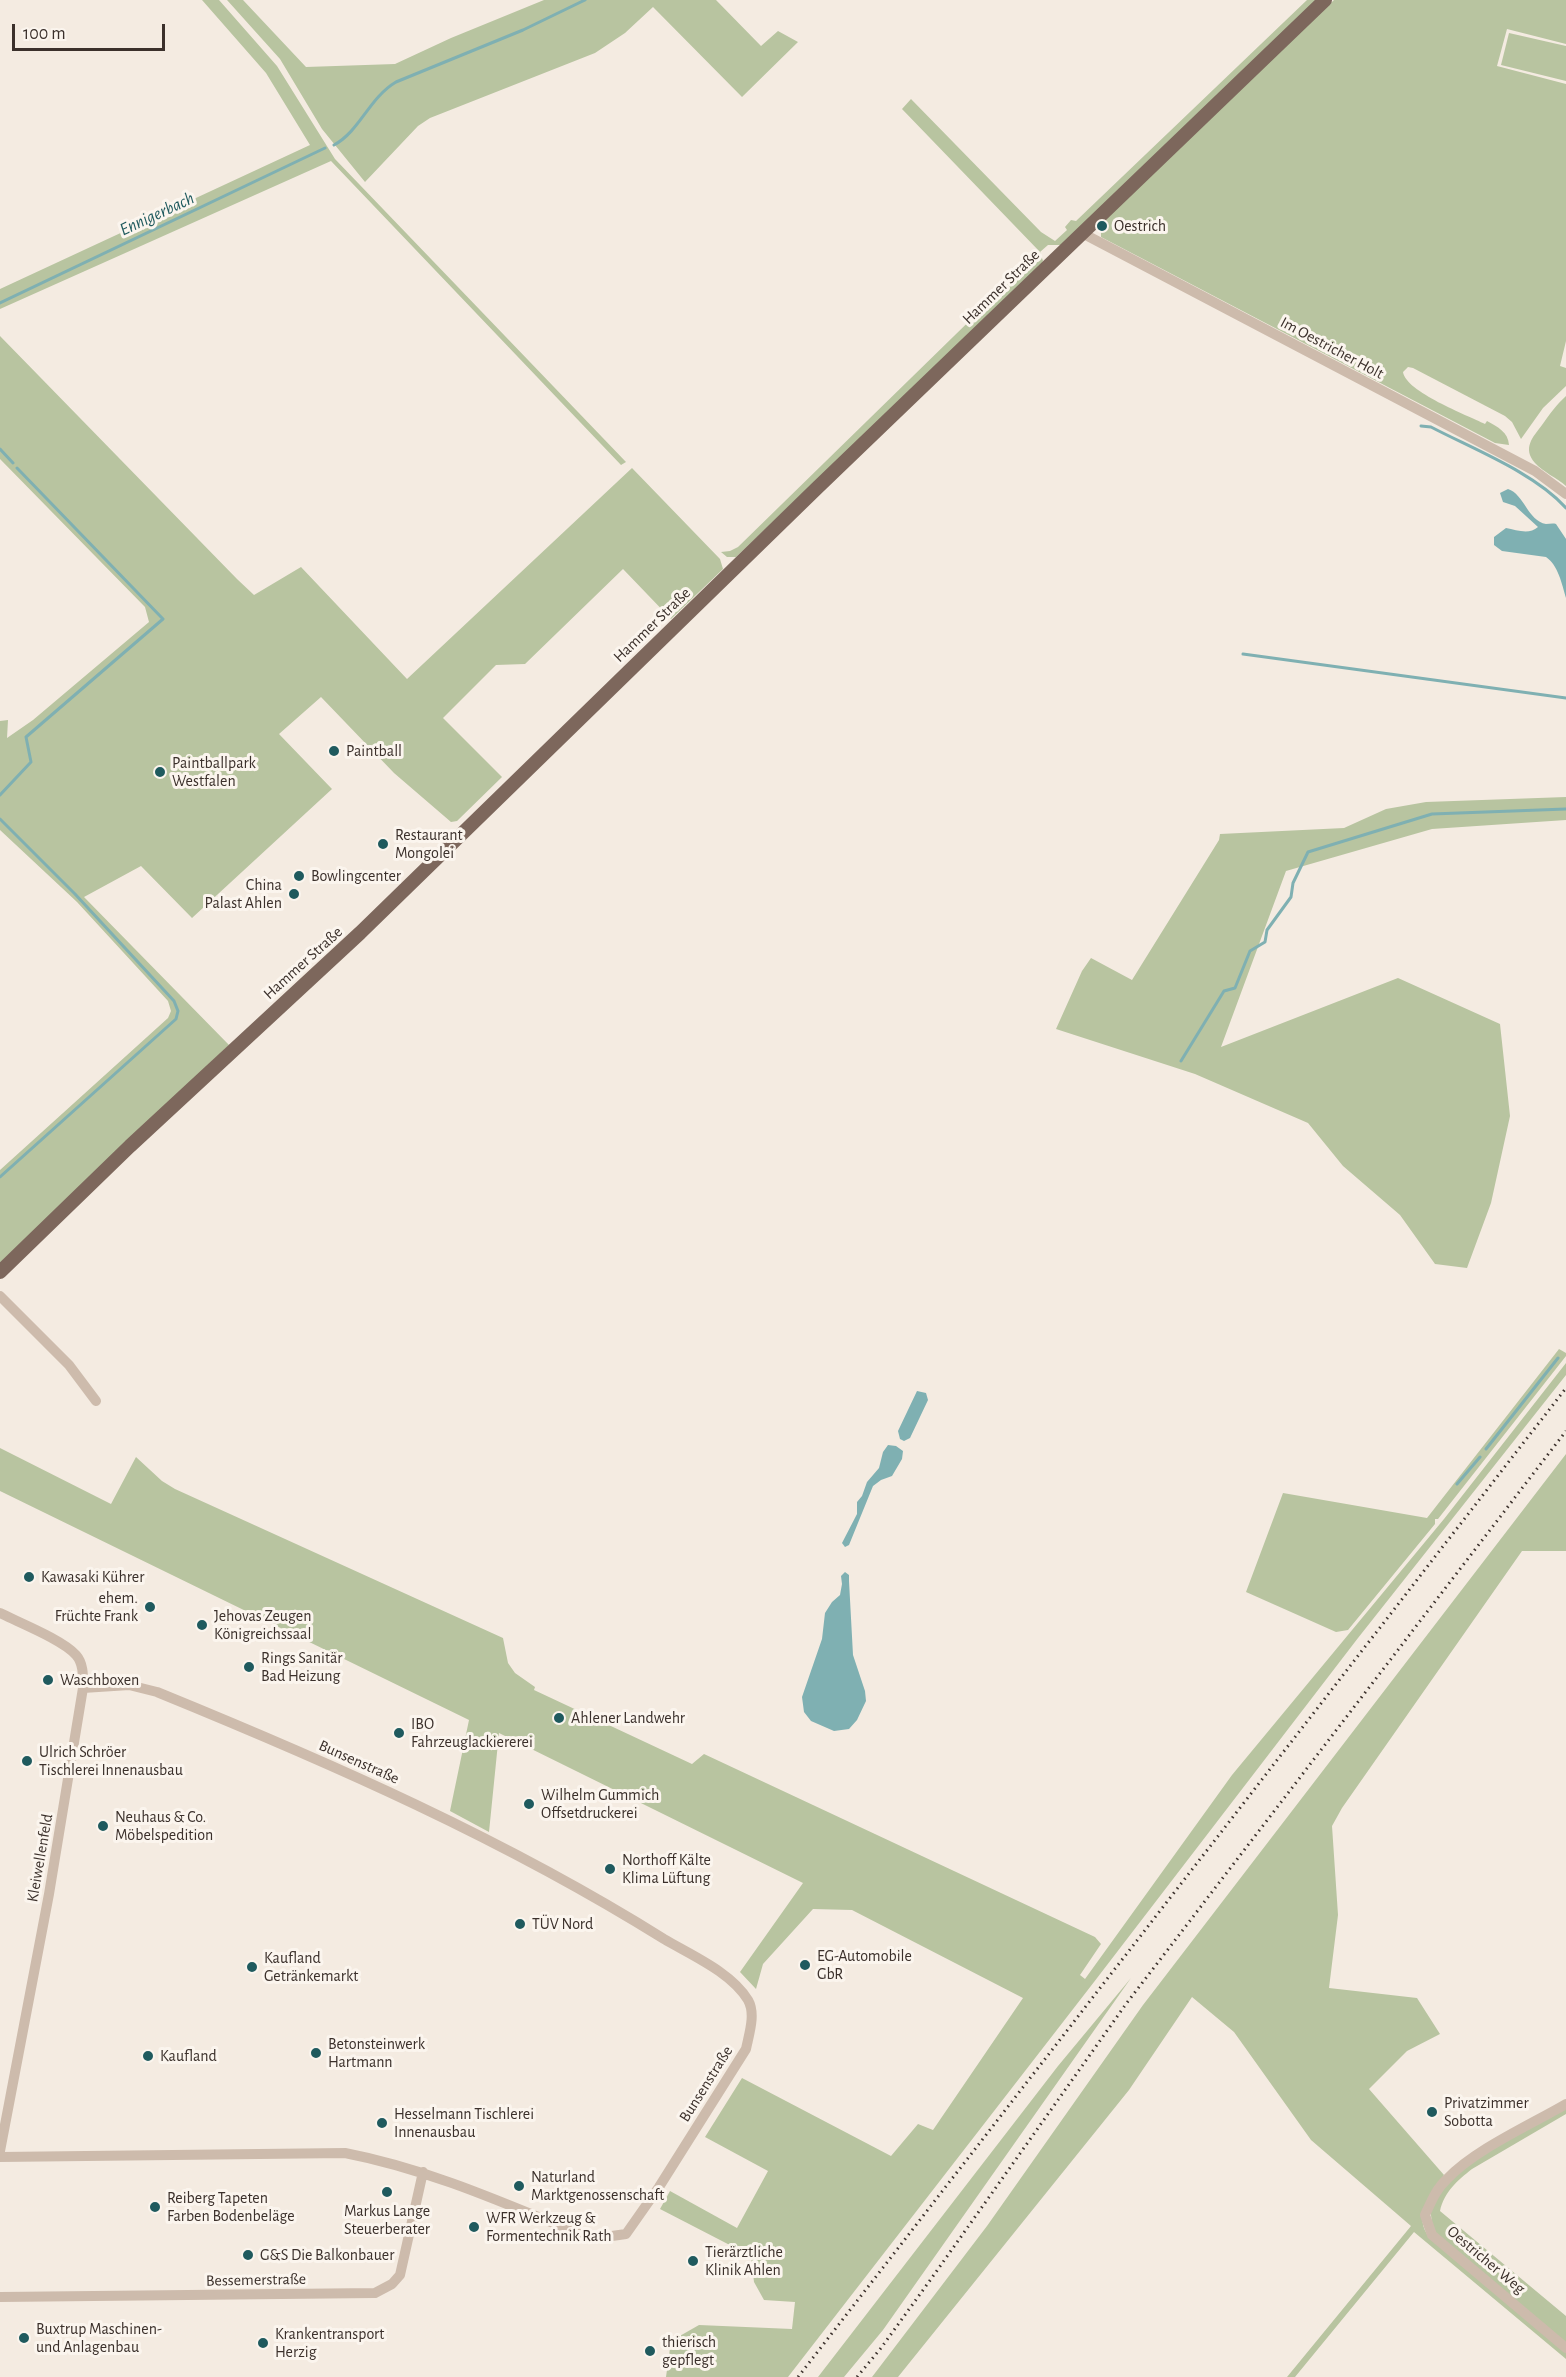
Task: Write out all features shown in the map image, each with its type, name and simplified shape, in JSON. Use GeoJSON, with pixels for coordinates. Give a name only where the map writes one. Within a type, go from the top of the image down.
{"type":"FeatureCollection","features":[{"type":"Feature","properties":{"kind":"main road","name":"Hammer Straße"},"geometry":{"type":"LineString","coordinates":[[0,1272],[164,1114],[395,900],[1325,0]]}},
{"type":"Feature","properties":{"kind":"street","name":"Im Oestricher Holt"},"geometry":{"type":"LineString","coordinates":[[1082,233],[1535,471],[1566,494]]}},
{"type":"Feature","properties":{"kind":"street"},"geometry":{"type":"LineString","coordinates":[[0,1296],[69,1365],[96,1401]]}},
{"type":"Feature","properties":{"kind":"street","name":"Kleiwellenfeld"},"geometry":{"type":"LineString","coordinates":[[0,1614],[66,1647],[78,1657],[83,1670],[83,1688],[48,1901],[0,2151]]}},
{"type":"Feature","properties":{"kind":"street","name":"Bunsenstraße"},"geometry":{"type":"LineString","coordinates":[[0,2157],[345,2153],[388,2161],[423,2172],[582,2235],[605,2237],[626,2234],[659,2187],[746,2049],[752,2023],[749,2002],[728,1977],[614,1908],[481,1836],[390,1791],[223,1718],[157,1692],[129,1685],[83,1688]]}},
{"type":"Feature","properties":{"kind":"street","name":"Oestricher Weg"},"geometry":{"type":"LineString","coordinates":[[1566,2104],[1464,2164],[1446,2180],[1432,2198],[1425,2215],[1432,2235],[1566,2348]]}},
{"type":"Feature","properties":{"kind":"street","name":"Bessemerstraße"},"geometry":{"type":"LineString","coordinates":[[0,2297],[375,2293],[392,2284],[400,2275],[423,2172]]}},
{"type":"Feature","properties":{"kind":"green space"},"geometry":{"type":"Polygon","coordinates":[[[202,0],[219,0],[277,66],[335,159],[626,462],[621,465],[331,161],[0,309],[0,289],[310,145],[266,73],[202,0]]]}},
{"type":"Feature","properties":{"kind":"green space"},"geometry":{"type":"Polygon","coordinates":[[[227,0],[243,0],[306,67],[395,64],[544,0],[716,0],[761,46],[778,31],[798,42],[742,97],[653,7],[625,33],[595,53],[430,118],[418,126],[365,182],[322,129],[280,59],[227,0]]]}},
{"type":"Feature","properties":{"kind":"green space"},"geometry":{"type":"Polygon","coordinates":[[[1307,0],[1318,0],[1061,245],[1048,245],[1040,252],[902,109],[911,99],[1041,232],[1055,241],[1067,230],[1065,227],[1071,220],[1076,221],[1307,0]]]}},
{"type":"Feature","properties":{"kind":"green space"},"geometry":{"type":"Polygon","coordinates":[[[1334,0],[1566,0],[1566,44],[1507,29],[1497,66],[1566,84],[1566,341],[1560,366],[1566,368],[1566,386],[1543,408],[1521,439],[1512,422],[1505,416],[1413,368],[1408,367],[1403,372],[1407,380],[1426,395],[1485,424],[1487,421],[1499,428],[1507,437],[1509,445],[1495,443],[1101,237],[1101,223],[1334,0]]]}},
{"type":"Feature","properties":{"kind":"green space"},"geometry":{"type":"Polygon","coordinates":[[[1509,33],[1566,46],[1566,81],[1501,65],[1509,33]]]}},
{"type":"Feature","properties":{"kind":"green space"},"geometry":{"type":"Polygon","coordinates":[[[1040,252],[1043,261],[1040,266],[736,557],[727,557],[721,552],[738,547],[1040,252]]]}},
{"type":"Feature","properties":{"kind":"green space"},"geometry":{"type":"Polygon","coordinates":[[[0,336],[254,595],[301,567],[407,679],[632,468],[720,559],[723,569],[671,619],[623,569],[525,664],[496,665],[443,718],[502,777],[457,821],[451,822],[394,773],[321,697],[279,734],[332,789],[192,918],[141,866],[84,897],[229,1045],[0,1263],[0,1170],[168,1018],[171,1011],[168,1001],[77,902],[0,830],[0,721],[8,720],[7,738],[33,720],[149,622],[145,607],[0,459],[0,336]]]}},
{"type":"Feature","properties":{"kind":"green space"},"geometry":{"type":"Polygon","coordinates":[[[1566,396],[1566,486],[1535,463],[1531,458],[1529,448],[1535,434],[1566,396]]]}},
{"type":"Feature","properties":{"kind":"green space"},"geometry":{"type":"Polygon","coordinates":[[[1566,797],[1566,820],[1432,829],[1286,871],[1221,1047],[1398,978],[1500,1024],[1510,1116],[1491,1203],[1467,1268],[1435,1264],[1400,1215],[1343,1166],[1308,1123],[1195,1074],[1056,1029],[1082,971],[1091,958],[1132,980],[1219,840],[1220,834],[1344,828],[1386,809],[1426,802],[1566,797]]]}},
{"type":"Feature","properties":{"kind":"green space"},"geometry":{"type":"Polygon","coordinates":[[[1559,1349],[1566,1353],[1566,1356],[1438,1519],[1435,1519],[1435,1524],[1348,1630],[1336,1632],[1246,1592],[1283,1493],[1427,1518],[1559,1349]]]}},
{"type":"Feature","properties":{"kind":"green space"},"geometry":{"type":"Polygon","coordinates":[[[1566,1363],[1566,1375],[1358,1638],[788,2377],[666,2377],[671,2341],[699,2325],[792,2329],[795,2302],[764,2300],[754,2282],[751,2256],[660,2209],[670,2191],[737,2228],[768,2171],[705,2137],[742,2078],[891,2156],[918,2124],[933,2130],[1023,1998],[852,1910],[813,1909],[763,1964],[756,1989],[740,1972],[803,1883],[499,1733],[489,1832],[450,1811],[469,1720],[0,1491],[0,1448],[111,1504],[136,1457],[162,1481],[175,1489],[503,1638],[508,1663],[515,1673],[535,1687],[534,1690],[692,1764],[704,1754],[1095,1937],[1101,1944],[1080,1975],[1085,1979],[1232,1775],[1444,1519],[1566,1363]]]}},
{"type":"Feature","properties":{"kind":"green space"},"geometry":{"type":"Polygon","coordinates":[[[1566,1454],[1566,1551],[1522,1551],[1342,1808],[1332,1826],[1338,1915],[1329,1988],[1417,1998],[1440,2034],[1407,2051],[1369,2089],[1444,2175],[1426,2203],[1423,2218],[1427,2234],[1566,2352],[1566,2359],[1414,2232],[1295,2377],[1287,2377],[1411,2226],[1311,2140],[1234,2032],[1192,1997],[1129,2090],[898,2377],[872,2377],[987,2226],[1143,2005],[1566,1454]]]}},
{"type":"Feature","properties":{"kind":"green space"},"geometry":{"type":"Polygon","coordinates":[[[1131,1978],[883,2330],[844,2377],[818,2377],[1058,2066],[1131,1978]]]}},
{"type":"Feature","properties":{"kind":"green space"},"geometry":{"type":"Polygon","coordinates":[[[1566,2108],[1566,2114],[1467,2173],[1448,2192],[1440,2211],[1566,2316],[1566,2344],[1435,2233],[1431,2213],[1432,2206],[1440,2192],[1453,2177],[1471,2163],[1512,2137],[1566,2108]]]}},
{"type":"Feature","properties":{"kind":"water"},"geometry":{"type":"Polygon","coordinates":[[[1508,489],[1518,496],[1530,513],[1540,522],[1556,524],[1566,539],[1566,598],[1557,570],[1546,557],[1502,551],[1494,545],[1494,537],[1506,528],[1527,531],[1538,527],[1515,506],[1503,502],[1500,493],[1508,489]]]}},
{"type":"Feature","properties":{"kind":"water"},"geometry":{"type":"Polygon","coordinates":[[[917,1391],[926,1393],[928,1400],[910,1438],[904,1441],[900,1439],[898,1431],[917,1391]]]}},
{"type":"Feature","properties":{"kind":"water"},"geometry":{"type":"Polygon","coordinates":[[[888,1445],[896,1446],[903,1451],[902,1459],[892,1476],[873,1486],[849,1545],[845,1547],[842,1543],[857,1514],[857,1502],[867,1482],[879,1468],[883,1452],[888,1445]]]}},
{"type":"Feature","properties":{"kind":"water"},"geometry":{"type":"Polygon","coordinates":[[[845,1572],[849,1575],[853,1655],[866,1701],[857,1720],[849,1729],[834,1731],[811,1721],[804,1712],[802,1697],[822,1639],[825,1613],[840,1595],[841,1576],[845,1572]]]}},
{"type":"Feature","properties":{"kind":"waterway","name":"Ennigerbach"},"geometry":{"type":"LineString","coordinates":[[334,145],[351,132],[379,97],[396,82],[523,30],[585,0]]}},
{"type":"Feature","properties":{"kind":"waterway","name":"Ennigerbach"},"geometry":{"type":"LineString","coordinates":[[0,303],[325,148]]}},
{"type":"Feature","properties":{"kind":"waterway"},"geometry":{"type":"LineString","coordinates":[[1421,426],[1431,427],[1521,473],[1553,495],[1566,508]]}},
{"type":"Feature","properties":{"kind":"waterway"},"geometry":{"type":"LineString","coordinates":[[0,449],[13,463]]}},
{"type":"Feature","properties":{"kind":"waterway"},"geometry":{"type":"LineString","coordinates":[[0,795],[31,762],[26,737],[163,619],[17,468]]}},
{"type":"Feature","properties":{"kind":"waterway"},"geometry":{"type":"LineString","coordinates":[[1243,654],[1566,698]]}},
{"type":"Feature","properties":{"kind":"waterway"},"geometry":{"type":"LineString","coordinates":[[1181,1061],[1224,991],[1235,988],[1250,951],[1265,942],[1267,930],[1291,897],[1293,883],[1308,852],[1432,814],[1566,809]]}},
{"type":"Feature","properties":{"kind":"waterway"},"geometry":{"type":"LineString","coordinates":[[0,819],[75,894],[174,1001],[178,1011],[176,1019],[0,1177]]}},
{"type":"Feature","properties":{"kind":"waterway"},"geometry":{"type":"LineString","coordinates":[[1486,1449],[1558,1358]]}},
{"type":"Feature","properties":{"kind":"waterway"},"geometry":{"type":"LineString","coordinates":[[1457,1484],[1480,1457]]}},
{"type":"Feature","properties":{"kind":"railway"},"geometry":{"type":"LineString","coordinates":[[798,2377],[1566,1388]]}},
{"type":"Feature","properties":{"kind":"railway"},"geometry":{"type":"LineString","coordinates":[[857,2377],[931,2279],[1126,2004],[1566,1431]]}},
{"type":"Feature","properties":{"kind":"place","name":"Oestrich"},"geometry":{"type":"Point","coordinates":[1102,226]}},
{"type":"Feature","properties":{"kind":"place","name":"Paintball"},"geometry":{"type":"Point","coordinates":[334,751]}},
{"type":"Feature","properties":{"kind":"place","name":"Paintballpark Westfalen"},"geometry":{"type":"Point","coordinates":[160,772]}},
{"type":"Feature","properties":{"kind":"place","name":"Restaurant Mongolei"},"geometry":{"type":"Point","coordinates":[383,844]}},
{"type":"Feature","properties":{"kind":"place","name":"Bowlingcenter"},"geometry":{"type":"Point","coordinates":[299,876]}},
{"type":"Feature","properties":{"kind":"place","name":"China Palast Ahlen"},"geometry":{"type":"Point","coordinates":[294,894]}},
{"type":"Feature","properties":{"kind":"place","name":"Kawasaki Kührer"},"geometry":{"type":"Point","coordinates":[29,1577]}},
{"type":"Feature","properties":{"kind":"place","name":"ehem. Früchte Frank"},"geometry":{"type":"Point","coordinates":[150,1607]}},
{"type":"Feature","properties":{"kind":"place","name":"Jehovas Zeugen Königreichssaal"},"geometry":{"type":"Point","coordinates":[202,1625]}},
{"type":"Feature","properties":{"kind":"place","name":"Rings Sanitär Bad Heizung"},"geometry":{"type":"Point","coordinates":[249,1667]}},
{"type":"Feature","properties":{"kind":"place","name":"Waschboxen"},"geometry":{"type":"Point","coordinates":[48,1680]}},
{"type":"Feature","properties":{"kind":"place","name":"Ahlener Landwehr"},"geometry":{"type":"Point","coordinates":[559,1718]}},
{"type":"Feature","properties":{"kind":"place","name":"IBO Fahrzeuglackiererei"},"geometry":{"type":"Point","coordinates":[399,1733]}},
{"type":"Feature","properties":{"kind":"place","name":"Ulrich Schröer Tischlerei Innenausbau"},"geometry":{"type":"Point","coordinates":[27,1761]}},
{"type":"Feature","properties":{"kind":"place","name":"Wilhelm Gummich Offsetdruckerei"},"geometry":{"type":"Point","coordinates":[529,1804]}},
{"type":"Feature","properties":{"kind":"place","name":"Neuhaus & Co. Möbelspedition"},"geometry":{"type":"Point","coordinates":[103,1826]}},
{"type":"Feature","properties":{"kind":"place","name":"Northoff Kälte Klima Lüftung"},"geometry":{"type":"Point","coordinates":[610,1869]}},
{"type":"Feature","properties":{"kind":"place","name":"TÜV Nord"},"geometry":{"type":"Point","coordinates":[520,1924]}},
{"type":"Feature","properties":{"kind":"place","name":"EG-Automobile GbR"},"geometry":{"type":"Point","coordinates":[805,1965]}},
{"type":"Feature","properties":{"kind":"place","name":"Kaufland Getränkemarkt"},"geometry":{"type":"Point","coordinates":[252,1967]}},
{"type":"Feature","properties":{"kind":"place","name":"Betonsteinwerk Hartmann"},"geometry":{"type":"Point","coordinates":[316,2053]}},
{"type":"Feature","properties":{"kind":"place","name":"Kaufland"},"geometry":{"type":"Point","coordinates":[148,2056]}},
{"type":"Feature","properties":{"kind":"place","name":"Privatzimmer Sobotta"},"geometry":{"type":"Point","coordinates":[1432,2112]}},
{"type":"Feature","properties":{"kind":"place","name":"Hesselmann Tischlerei Innenausbau"},"geometry":{"type":"Point","coordinates":[382,2123]}},
{"type":"Feature","properties":{"kind":"place","name":"Naturland Marktgenossenschaft"},"geometry":{"type":"Point","coordinates":[519,2186]}},
{"type":"Feature","properties":{"kind":"place","name":"Markus Lange Steuerberater"},"geometry":{"type":"Point","coordinates":[387,2192]}},
{"type":"Feature","properties":{"kind":"place","name":"Reiberg Tapeten Farben Bodenbeläge"},"geometry":{"type":"Point","coordinates":[155,2207]}},
{"type":"Feature","properties":{"kind":"place","name":"WFR Werkzeug & Formentechnik Rath"},"geometry":{"type":"Point","coordinates":[474,2227]}},
{"type":"Feature","properties":{"kind":"place","name":"G&S Die Balkonbauer"},"geometry":{"type":"Point","coordinates":[248,2255]}},
{"type":"Feature","properties":{"kind":"place","name":"Tierärztliche Klinik Ahlen"},"geometry":{"type":"Point","coordinates":[693,2261]}},
{"type":"Feature","properties":{"kind":"place","name":"Buxtrup Maschinen- und Anlagenbau"},"geometry":{"type":"Point","coordinates":[24,2338]}},
{"type":"Feature","properties":{"kind":"place","name":"Krankentransport Herzig"},"geometry":{"type":"Point","coordinates":[263,2343]}},
{"type":"Feature","properties":{"kind":"place","name":"thierisch gepflegt"},"geometry":{"type":"Point","coordinates":[650,2351]}}]}
